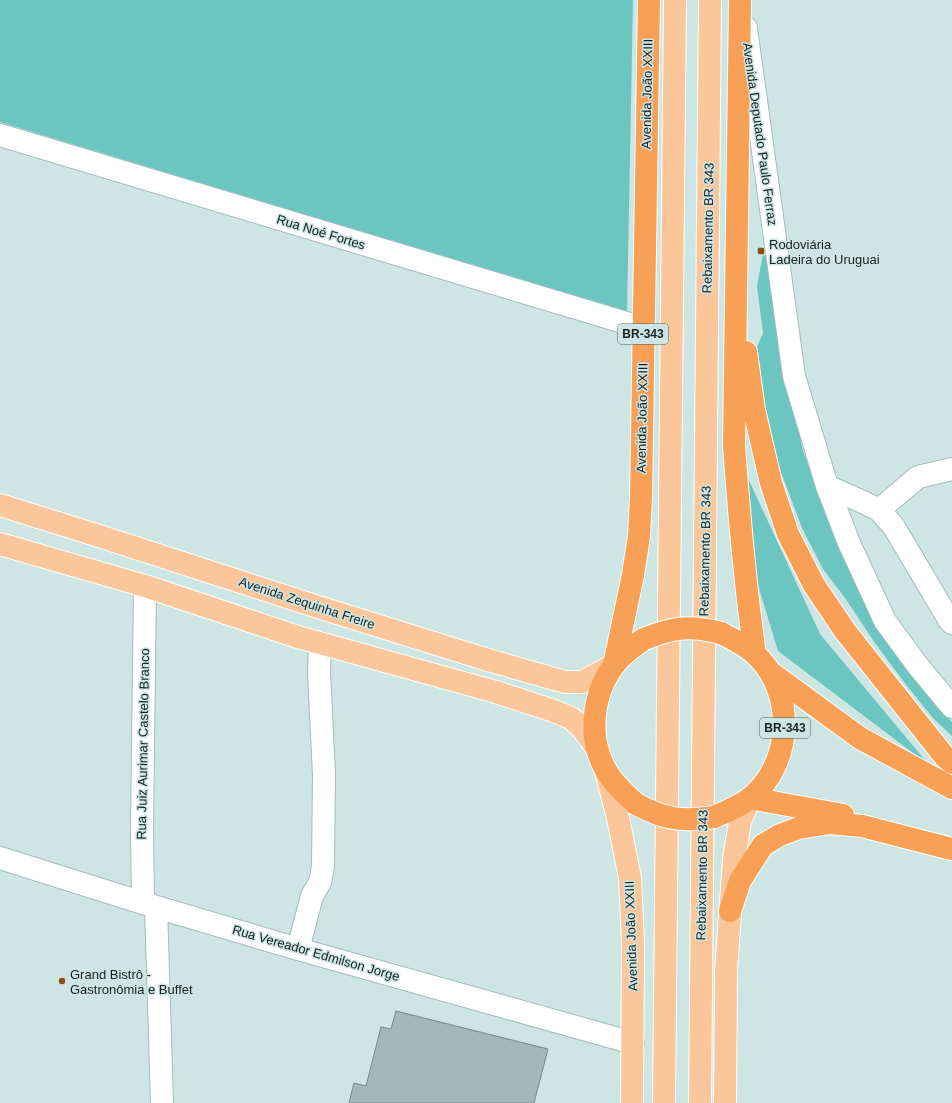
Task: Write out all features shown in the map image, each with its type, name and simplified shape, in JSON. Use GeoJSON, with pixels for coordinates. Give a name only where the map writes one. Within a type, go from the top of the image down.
{"type":"FeatureCollection","features":[{"type":"Feature","properties":{"kind":"highway","name":"Avenida João XXIII"},"geometry":{"type":"LineString","coordinates":[[614,665],[633,575],[639,536],[641,498],[649,0]]}},
{"type":"Feature","properties":{"kind":"highway"},"geometry":{"type":"LineString","coordinates":[[741,0],[735,272],[734,445],[737,495],[755,654]]}},
{"type":"Feature","properties":{"kind":"highway"},"geometry":{"type":"LineString","coordinates":[[735,272],[754,410],[771,483],[788,534],[814,585],[845,631],[945,757],[952,763]]}},
{"type":"Feature","properties":{"kind":"highway","name":"BR-343"},"geometry":{"type":"LineString","coordinates":[[770,672],[782,697],[785,725],[780,753],[769,778],[750,798],[733,809],[714,817],[693,820],[673,818],[654,813],[636,804],[622,792],[606,772],[598,750],[594,721],[600,691],[614,665],[628,650],[644,639],[663,632],[682,628],[702,628],[721,633],[741,643],[755,654],[770,672],[860,738],[952,788]]}},
{"type":"Feature","properties":{"kind":"highway"},"geometry":{"type":"LineString","coordinates":[[750,798],[862,819],[952,848]]}},
{"type":"Feature","properties":{"kind":"highway"},"geometry":{"type":"LineString","coordinates":[[730,911],[740,880],[763,845],[799,828],[830,823],[862,826],[952,848]]}},
{"type":"Feature","properties":{"kind":"main road"},"geometry":{"type":"LineString","coordinates":[[664,1103],[675,0]]}},
{"type":"Feature","properties":{"kind":"main road","name":"Rebaixamento BR 343"},"geometry":{"type":"LineString","coordinates":[[700,1103],[710,0]]}},
{"type":"Feature","properties":{"kind":"main road","name":"Avenida Zequinha Freire"},"geometry":{"type":"LineString","coordinates":[[0,505],[318,607],[488,660],[565,682],[582,682],[614,665]]}},
{"type":"Feature","properties":{"kind":"main road"},"geometry":{"type":"LineString","coordinates":[[0,544],[145,586],[298,637],[496,692],[571,718],[582,728],[598,750]]}},
{"type":"Feature","properties":{"kind":"main road"},"geometry":{"type":"LineString","coordinates":[[298,637],[308,634],[315,625],[319,616],[318,607]]}},
{"type":"Feature","properties":{"kind":"main road","name":"Avenida João XXIII"},"geometry":{"type":"LineString","coordinates":[[606,772],[618,818],[630,878],[633,943],[632,1103]]}},
{"type":"Feature","properties":{"kind":"main road"},"geometry":{"type":"LineString","coordinates":[[725,1103],[726,971],[734,859],[740,822],[750,798]]}},
{"type":"Feature","properties":{"kind":"street","name":"Avenida Deputado Paulo Ferraz"},"geometry":{"type":"LineString","coordinates":[[741,0],[794,376],[826,486],[849,543],[885,621],[918,666],[952,707]]}},
{"type":"Feature","properties":{"kind":"street","name":"Rua Noé Fortes"},"geometry":{"type":"LineString","coordinates":[[0,135],[643,328]]}},
{"type":"Feature","properties":{"kind":"street"},"geometry":{"type":"LineString","coordinates":[[879,510],[918,477],[952,469]]}},
{"type":"Feature","properties":{"kind":"street"},"geometry":{"type":"LineString","coordinates":[[826,486],[879,510],[894,527],[952,623]]}},
{"type":"Feature","properties":{"kind":"street","name":"Rua Juiz Aurimar Castelo Branco"},"geometry":{"type":"LineString","coordinates":[[145,586],[142,821],[162,1103]]}},
{"type":"Feature","properties":{"kind":"street"},"geometry":{"type":"LineString","coordinates":[[298,949],[312,896],[320,882],[323,867],[324,775],[319,673],[320,643]]}},
{"type":"Feature","properties":{"kind":"street","name":"Rua Vereador Edmilson Jorge"},"geometry":{"type":"LineString","coordinates":[[0,858],[149,905],[298,949],[633,1043]]}},
{"type":"Feature","properties":{"kind":"shaded area"},"geometry":{"type":"Polygon","coordinates":[[[0,0],[633,0],[627,313],[0,122],[0,0]]]}},
{"type":"Feature","properties":{"kind":"shaded area"},"geometry":{"type":"Polygon","coordinates":[[[765,243],[780,341],[803,451],[823,505],[939,707],[952,722],[952,736],[933,718],[875,643],[845,598],[823,569],[802,528],[779,467],[751,361],[763,333],[757,286],[765,243]]]}},
{"type":"Feature","properties":{"kind":"shaded area"},"geometry":{"type":"Polygon","coordinates":[[[747,476],[820,634],[929,765],[778,651],[749,556],[747,476]]]}},
{"type":"Feature","properties":{"kind":"building"},"geometry":{"type":"Polygon","coordinates":[[[396,1011],[548,1049],[534,1103],[349,1103],[354,1083],[366,1086],[381,1027],[391,1029],[396,1011]]]}},
{"type":"Feature","properties":{"kind":"place","name":"Rodoviária Ladeira do Uruguai"},"geometry":{"type":"Point","coordinates":[761,251]}},
{"type":"Feature","properties":{"kind":"place","name":"Grand Bistrô - Gastronômia e Buffet"},"geometry":{"type":"Point","coordinates":[62,981]}}]}
